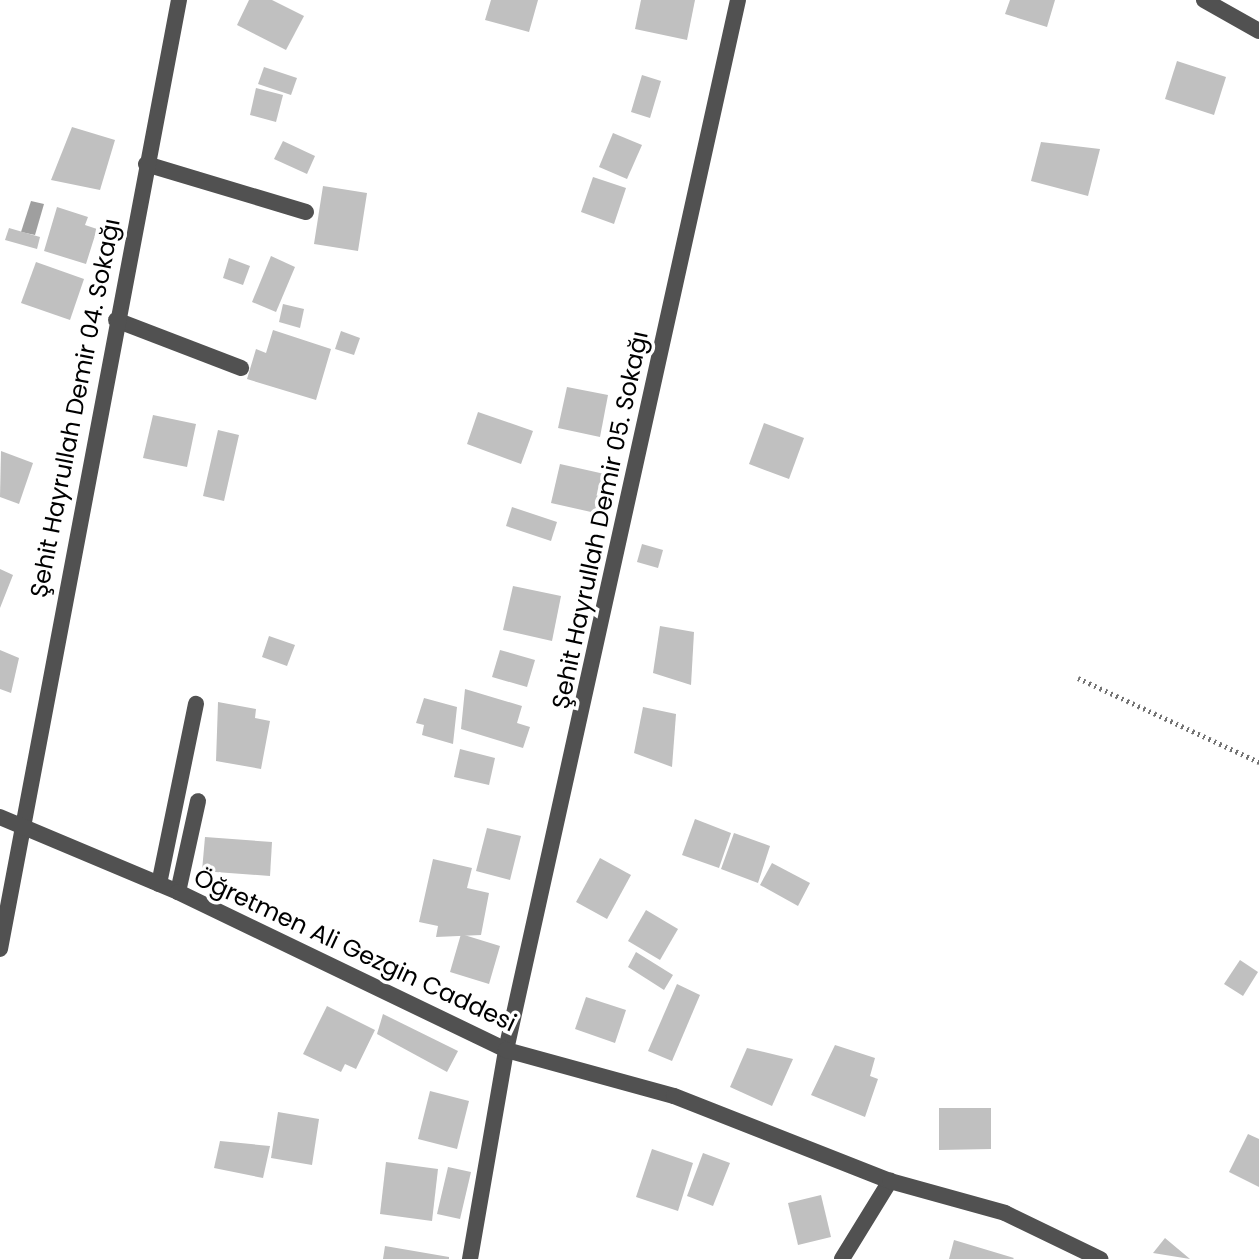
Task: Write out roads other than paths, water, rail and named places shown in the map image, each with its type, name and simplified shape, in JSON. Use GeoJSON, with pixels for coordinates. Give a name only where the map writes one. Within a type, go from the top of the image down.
{"type":"FeatureCollection","features":[{"type":"Feature","properties":{"kind":"street","name":"Şehit Hayrullah Demir 04. Sokağı"},"geometry":{"type":"LineString","coordinates":[[0,949],[116,320],[179,0]]}},
{"type":"Feature","properties":{"kind":"street","name":"Şehit Hayrullah Demir 05. Sokağı"},"geometry":{"type":"LineString","coordinates":[[470,1259],[506,1050],[738,0]]}},
{"type":"Feature","properties":{"kind":"street"},"geometry":{"type":"LineString","coordinates":[[1204,0],[1259,31]]}},
{"type":"Feature","properties":{"kind":"street"},"geometry":{"type":"LineString","coordinates":[[146,164],[306,212]]}},
{"type":"Feature","properties":{"kind":"street"},"geometry":{"type":"LineString","coordinates":[[116,320],[241,368]]}},
{"type":"Feature","properties":{"kind":"street"},"geometry":{"type":"LineString","coordinates":[[159,884],[196,704]]}},
{"type":"Feature","properties":{"kind":"street"},"geometry":{"type":"LineString","coordinates":[[178,892],[198,801]]}},
{"type":"Feature","properties":{"kind":"street","name":"Öğretmen Ali Gezgin Caddesi"},"geometry":{"type":"LineString","coordinates":[[0,817],[178,892],[506,1050],[674,1096],[890,1181],[1005,1213],[1100,1259]]}},
{"type":"Feature","properties":{"kind":"street"},"geometry":{"type":"LineString","coordinates":[[842,1259],[890,1181]]}}]}
